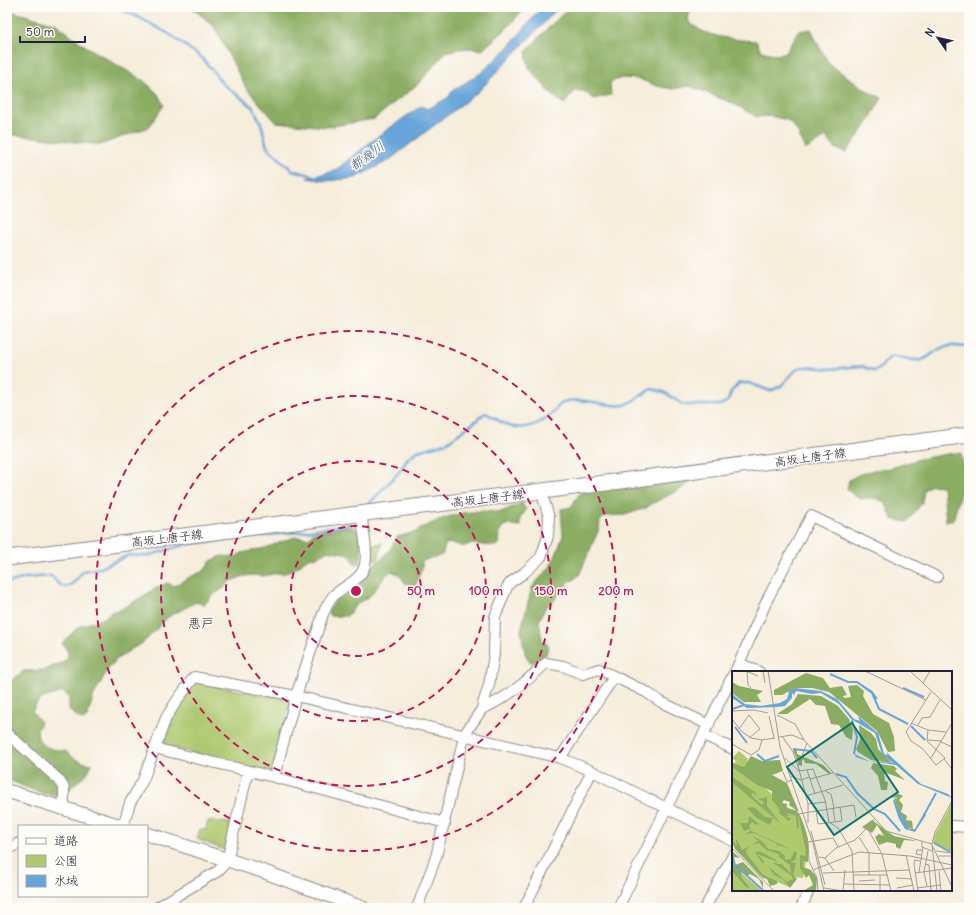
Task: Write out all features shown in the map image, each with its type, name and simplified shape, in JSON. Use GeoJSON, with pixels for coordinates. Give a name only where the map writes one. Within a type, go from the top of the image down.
{"type":"FeatureCollection","features":[{"type":"Feature","properties":{"kind":"main road","name":"高坂上唐子線"},"geometry":{"type":"LineString","coordinates":[[7,558],[541,491],[969,435]]}},
{"type":"Feature","properties":{"kind":"street"},"geometry":{"type":"LineString","coordinates":[[417,908],[436,857],[464,735],[482,709],[489,684],[494,654],[495,618],[507,587],[541,557],[548,536],[549,516],[541,491]]}},
{"type":"Feature","properties":{"kind":"street"},"geometry":{"type":"LineString","coordinates":[[274,777],[296,696],[328,602],[334,595],[360,575],[364,567],[366,557],[361,514]]}},
{"type":"Feature","properties":{"kind":"street"},"geometry":{"type":"LineString","coordinates":[[735,671],[769,596],[811,516],[937,577]]}},
{"type":"Feature","properties":{"kind":"street"},"geometry":{"type":"LineString","coordinates":[[482,709],[496,703],[513,691],[528,680],[546,663],[563,666],[583,674],[599,669],[614,678],[709,725]]}},
{"type":"Feature","properties":{"kind":"street"},"geometry":{"type":"LineString","coordinates":[[739,663],[757,671]]}},
{"type":"Feature","properties":{"kind":"street"},"geometry":{"type":"LineString","coordinates":[[122,825],[130,803],[143,780],[166,718],[194,677],[296,696],[560,758],[592,771],[732,841]]}},
{"type":"Feature","properties":{"kind":"street"},"geometry":{"type":"LineString","coordinates":[[560,758],[614,678]]}},
{"type":"Feature","properties":{"kind":"street"},"geometry":{"type":"LineString","coordinates":[[618,908],[732,678]]}},
{"type":"Feature","properties":{"kind":"street"},"geometry":{"type":"LineString","coordinates":[[7,733],[59,780],[64,788],[64,808]]}},
{"type":"Feature","properties":{"kind":"street"},"geometry":{"type":"LineString","coordinates":[[704,735],[732,749]]}},
{"type":"Feature","properties":{"kind":"street"},"geometry":{"type":"LineString","coordinates":[[154,748],[274,777],[445,823]]}},
{"type":"Feature","properties":{"kind":"street"},"geometry":{"type":"LineString","coordinates":[[156,908],[218,871],[227,861],[248,771]]}},
{"type":"Feature","properties":{"kind":"street"},"geometry":{"type":"LineString","coordinates":[[524,908],[592,771]]}},
{"type":"Feature","properties":{"kind":"street"},"geometry":{"type":"LineString","coordinates":[[7,791],[119,825]]}},
{"type":"Feature","properties":{"kind":"street"},"geometry":{"type":"LineString","coordinates":[[952,826],[969,827]]}},
{"type":"Feature","properties":{"kind":"street"},"geometry":{"type":"LineString","coordinates":[[148,834],[227,861],[259,870],[363,908]]}},
{"type":"Feature","properties":{"kind":"street"},"geometry":{"type":"LineString","coordinates":[[7,850],[18,844]]}},
{"type":"Feature","properties":{"kind":"street"},"geometry":{"type":"LineString","coordinates":[[705,908],[732,857]]}},
{"type":"Feature","properties":{"kind":"street"},"geometry":{"type":"LineString","coordinates":[[801,908],[809,891]]}},
{"type":"Feature","properties":{"kind":"green space"},"geometry":{"type":"Polygon","coordinates":[[[191,7],[526,7],[504,31],[482,50],[472,48],[446,52],[419,83],[374,119],[327,127],[276,122],[246,88],[214,26],[191,7]]]}},
{"type":"Feature","properties":{"kind":"green space"},"geometry":{"type":"Polygon","coordinates":[[[570,7],[692,7],[688,20],[701,30],[710,34],[739,40],[756,41],[761,51],[777,55],[786,52],[799,31],[811,29],[830,65],[871,93],[882,98],[865,127],[846,153],[835,148],[826,137],[805,150],[797,131],[788,120],[769,116],[757,117],[732,103],[690,86],[673,89],[657,86],[639,79],[622,78],[610,82],[611,95],[593,99],[584,91],[575,91],[564,104],[551,94],[529,68],[526,52],[570,7]]]}},
{"type":"Feature","properties":{"kind":"green space"},"geometry":{"type":"Polygon","coordinates":[[[7,10],[56,24],[84,45],[144,81],[157,93],[164,105],[149,127],[100,145],[16,135],[7,137],[7,10]]]}},
{"type":"Feature","properties":{"kind":"green space"},"geometry":{"type":"Polygon","coordinates":[[[961,453],[964,472],[953,521],[946,521],[943,486],[932,485],[924,489],[922,503],[907,522],[892,519],[886,504],[880,500],[871,498],[861,499],[853,495],[847,489],[849,480],[858,475],[873,470],[891,468],[919,459],[961,453]]]}},
{"type":"Feature","properties":{"kind":"green space"},"geometry":{"type":"Polygon","coordinates":[[[692,478],[690,483],[681,489],[646,508],[625,515],[605,516],[600,521],[599,529],[579,575],[574,580],[569,581],[552,603],[545,608],[539,622],[542,640],[549,646],[546,654],[540,661],[530,662],[525,654],[521,630],[532,587],[550,567],[563,536],[561,509],[571,507],[580,493],[692,478]]]}},
{"type":"Feature","properties":{"kind":"green space"},"geometry":{"type":"Polygon","coordinates":[[[522,503],[526,510],[520,518],[520,526],[504,525],[500,531],[499,544],[496,546],[470,544],[461,547],[459,545],[446,543],[442,555],[422,561],[422,568],[415,587],[405,583],[399,574],[391,571],[370,596],[358,603],[347,616],[330,616],[328,612],[337,598],[363,580],[374,564],[381,560],[391,548],[397,537],[416,532],[421,528],[444,518],[462,513],[479,511],[501,512],[522,503]]]}},
{"type":"Feature","properties":{"kind":"green space"},"geometry":{"type":"Polygon","coordinates":[[[343,527],[354,527],[359,535],[361,549],[360,563],[356,565],[347,554],[328,550],[315,558],[310,557],[299,566],[283,574],[278,573],[262,576],[244,576],[231,581],[224,588],[213,595],[204,605],[196,602],[168,617],[143,643],[117,659],[108,669],[94,695],[87,717],[83,720],[69,710],[69,697],[63,692],[40,699],[32,711],[40,721],[40,725],[37,729],[40,742],[46,747],[66,751],[77,760],[91,764],[85,775],[67,791],[58,795],[51,795],[7,780],[7,684],[24,671],[46,670],[62,663],[68,657],[68,652],[62,643],[78,627],[104,618],[111,612],[122,609],[167,583],[174,586],[204,571],[211,561],[222,556],[235,557],[242,553],[265,548],[295,537],[309,538],[313,533],[343,527]]]}},
{"type":"Feature","properties":{"kind":"green space"},"geometry":{"type":"Polygon","coordinates":[[[382,543],[378,560],[374,559],[369,555],[369,546],[382,543]]]}},
{"type":"Feature","properties":{"kind":"green space"},"geometry":{"type":"Polygon","coordinates":[[[201,683],[291,700],[272,771],[268,773],[161,745],[175,710],[195,684],[201,683]]]}},
{"type":"Feature","properties":{"kind":"green space"},"geometry":{"type":"Polygon","coordinates":[[[208,821],[233,823],[227,851],[197,839],[200,829],[206,830],[208,821]]]}},
{"type":"Feature","properties":{"kind":"water"},"geometry":{"type":"Polygon","coordinates":[[[542,7],[559,7],[479,91],[388,161],[355,178],[326,181],[307,178],[335,171],[384,132],[421,106],[428,109],[449,97],[452,91],[481,73],[508,48],[542,7]]]}},
{"type":"Feature","properties":{"kind":"waterway","name":"都幾川"},"geometry":{"type":"LineString","coordinates":[[115,7],[140,18],[169,34],[201,57],[223,84],[252,106],[261,123],[267,147],[292,170],[317,177]]}},
{"type":"Feature","properties":{"kind":"waterway"},"geometry":{"type":"LineString","coordinates":[[367,506],[399,472],[408,458],[413,454],[418,451],[446,443],[486,413],[508,426],[519,428],[526,427],[546,419],[565,402],[583,400],[618,406],[625,405],[651,389],[664,392],[682,404],[720,405],[728,401],[731,392],[739,383],[749,383],[770,391],[781,386],[796,370],[801,367],[830,369],[862,366],[874,371],[879,369],[890,357],[921,360],[941,348],[953,346],[969,347]]}},
{"type":"Feature","properties":{"kind":"waterway"},"geometry":{"type":"LineString","coordinates":[[7,583],[26,578],[51,576],[60,585],[68,586],[71,585],[83,571],[100,568],[129,555],[147,556],[187,544],[306,531],[351,524]]}},
{"type":"Feature","properties":{"kind":"district","name":"悪戸"},"geometry":{"type":"Point","coordinates":[201,623]}}]}
